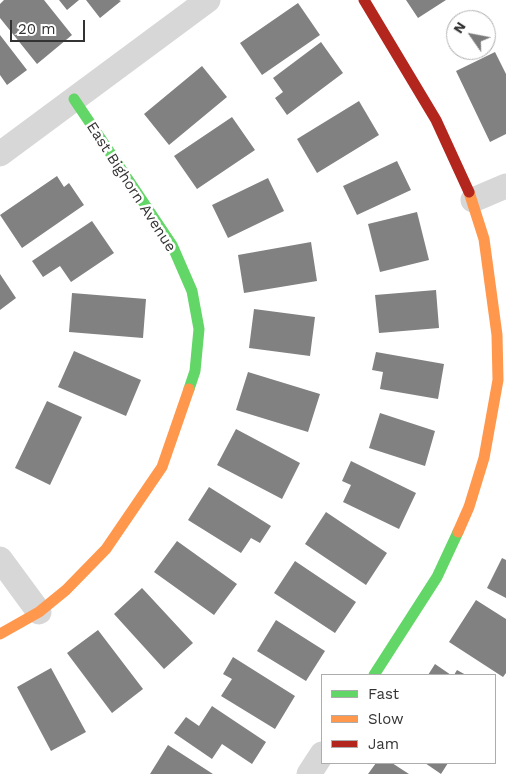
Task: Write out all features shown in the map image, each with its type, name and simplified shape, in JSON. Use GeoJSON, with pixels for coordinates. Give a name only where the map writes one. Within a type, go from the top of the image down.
{"type":"FeatureCollection","features":[{"type":"Feature","properties":{"kind":"street"},"geometry":{"type":"LineString","coordinates":[[0,154],[208,0]]}},
{"type":"Feature","properties":{"kind":"street"},"geometry":{"type":"LineString","coordinates":[[364,0],[436,120],[473,200],[484,239],[497,335],[498,380],[484,458],[469,507],[437,577],[375,674]]}},
{"type":"Feature","properties":{"kind":"street","name":"East Bighorn Avenue"},"geometry":{"type":"LineString","coordinates":[[0,634],[39,612],[66,590],[106,549],[162,467],[195,371],[199,329],[192,290],[172,245],[74,99]]}},
{"type":"Feature","properties":{"kind":"street"},"geometry":{"type":"LineString","coordinates":[[473,200],[506,186]]}},
{"type":"Feature","properties":{"kind":"street"},"geometry":{"type":"LineString","coordinates":[[0,559],[39,612]]}},
{"type":"Feature","properties":{"kind":"street"},"geometry":{"type":"LineString","coordinates":[[309,774],[321,756]]}},
{"type":"Feature","properties":{"kind":"building"},"geometry":{"type":"Polygon","coordinates":[[[4,0],[44,0],[72,35],[37,64],[0,18],[0,4],[4,0]]]}},
{"type":"Feature","properties":{"kind":"building"},"geometry":{"type":"Polygon","coordinates":[[[59,0],[79,0],[67,10],[59,0]]]}},
{"type":"Feature","properties":{"kind":"building"},"geometry":{"type":"Polygon","coordinates":[[[86,0],[119,0],[121,1],[100,18],[86,0]]]}},
{"type":"Feature","properties":{"kind":"building"},"geometry":{"type":"Polygon","coordinates":[[[406,0],[446,0],[418,18],[406,0]]]}},
{"type":"Feature","properties":{"kind":"building"},"geometry":{"type":"Polygon","coordinates":[[[298,3],[320,35],[262,75],[240,43],[298,3]]]}},
{"type":"Feature","properties":{"kind":"building"},"geometry":{"type":"Polygon","coordinates":[[[0,35],[27,70],[7,85],[0,75],[0,35]]]}},
{"type":"Feature","properties":{"kind":"building"},"geometry":{"type":"Polygon","coordinates":[[[321,42],[343,73],[287,115],[275,98],[283,92],[273,78],[321,42]]]}},
{"type":"Feature","properties":{"kind":"building"},"geometry":{"type":"Polygon","coordinates":[[[496,54],[506,74],[506,134],[490,142],[456,71],[479,60],[496,60],[496,54]]]}},
{"type":"Feature","properties":{"kind":"building"},"geometry":{"type":"Polygon","coordinates":[[[202,66],[227,97],[169,145],[144,114],[202,66]]]}},
{"type":"Feature","properties":{"kind":"building"},"geometry":{"type":"Polygon","coordinates":[[[359,101],[379,135],[317,173],[297,139],[359,101]]]}},
{"type":"Feature","properties":{"kind":"building"},"geometry":{"type":"Polygon","coordinates":[[[232,117],[255,150],[197,189],[174,156],[232,117]]]}},
{"type":"Feature","properties":{"kind":"building"},"geometry":{"type":"Polygon","coordinates":[[[397,161],[411,190],[357,215],[343,186],[397,161]]]}},
{"type":"Feature","properties":{"kind":"building"},"geometry":{"type":"Polygon","coordinates":[[[57,176],[64,187],[69,183],[84,205],[22,248],[0,215],[57,176]]]}},
{"type":"Feature","properties":{"kind":"building"},"geometry":{"type":"Polygon","coordinates":[[[268,178],[284,211],[228,238],[212,205],[268,178]]]}},
{"type":"Feature","properties":{"kind":"building"},"geometry":{"type":"Polygon","coordinates":[[[417,212],[429,260],[380,272],[368,224],[417,212]]]}},
{"type":"Feature","properties":{"kind":"building"},"geometry":{"type":"Polygon","coordinates":[[[92,221],[114,253],[71,282],[60,266],[43,277],[32,261],[92,221]]]}},
{"type":"Feature","properties":{"kind":"building"},"geometry":{"type":"Polygon","coordinates":[[[311,242],[317,281],[244,293],[238,255],[311,242]]]}},
{"type":"Feature","properties":{"kind":"building"},"geometry":{"type":"Polygon","coordinates":[[[0,274],[16,298],[0,310],[0,274]]]}},
{"type":"Feature","properties":{"kind":"building"},"geometry":{"type":"Polygon","coordinates":[[[436,290],[439,328],[379,333],[375,295],[436,290]]]}},
{"type":"Feature","properties":{"kind":"building"},"geometry":{"type":"Polygon","coordinates":[[[72,293],[146,299],[143,338],[69,332],[72,293]]]}},
{"type":"Feature","properties":{"kind":"building"},"geometry":{"type":"Polygon","coordinates":[[[254,309],[315,317],[310,356],[249,348],[254,309]]]}},
{"type":"Feature","properties":{"kind":"building"},"geometry":{"type":"Polygon","coordinates":[[[74,351],[141,380],[126,416],[58,387],[74,351]]]}},
{"type":"Feature","properties":{"kind":"building"},"geometry":{"type":"Polygon","coordinates":[[[376,352],[444,364],[438,399],[380,389],[383,372],[372,370],[376,352]]]}},
{"type":"Feature","properties":{"kind":"building"},"geometry":{"type":"Polygon","coordinates":[[[248,372],[320,394],[308,432],[236,410],[248,372]]]}},
{"type":"Feature","properties":{"kind":"building"},"geometry":{"type":"Polygon","coordinates":[[[47,401],[82,417],[50,485],[15,468],[47,401]]]}},
{"type":"Feature","properties":{"kind":"building"},"geometry":{"type":"Polygon","coordinates":[[[380,413],[435,431],[425,466],[369,448],[380,413]]]}},
{"type":"Feature","properties":{"kind":"building"},"geometry":{"type":"Polygon","coordinates":[[[236,429],[300,463],[282,499],[217,465],[236,429]]]}},
{"type":"Feature","properties":{"kind":"building"},"geometry":{"type":"Polygon","coordinates":[[[351,461],[416,493],[399,529],[343,502],[351,485],[342,481],[351,461]]]}},
{"type":"Feature","properties":{"kind":"building"},"geometry":{"type":"Polygon","coordinates":[[[209,487],[271,526],[260,543],[251,538],[241,553],[188,520],[209,487]]]}},
{"type":"Feature","properties":{"kind":"building"},"geometry":{"type":"Polygon","coordinates":[[[326,512],[387,553],[366,585],[305,544],[326,512]]]}},
{"type":"Feature","properties":{"kind":"building"},"geometry":{"type":"Polygon","coordinates":[[[177,541],[237,584],[214,615],[154,572],[177,541]]]}},
{"type":"Feature","properties":{"kind":"building"},"geometry":{"type":"Polygon","coordinates":[[[502,558],[506,560],[506,598],[487,588],[502,558]]]}},
{"type":"Feature","properties":{"kind":"building"},"geometry":{"type":"Polygon","coordinates":[[[295,561],[356,602],[335,633],[274,593],[295,561]]]}},
{"type":"Feature","properties":{"kind":"building"},"geometry":{"type":"Polygon","coordinates":[[[142,588],[193,643],[164,669],[114,614],[142,588]]]}},
{"type":"Feature","properties":{"kind":"building"},"geometry":{"type":"Polygon","coordinates":[[[476,600],[506,619],[506,673],[503,677],[449,642],[476,600]]]}},
{"type":"Feature","properties":{"kind":"building"},"geometry":{"type":"Polygon","coordinates":[[[276,620],[325,651],[306,681],[257,651],[276,620]]]}},
{"type":"Feature","properties":{"kind":"building"},"geometry":{"type":"Polygon","coordinates":[[[98,630],[143,689],[112,713],[67,653],[98,630]]]}},
{"type":"Feature","properties":{"kind":"building"},"geometry":{"type":"Polygon","coordinates":[[[233,657],[295,696],[275,729],[221,696],[232,679],[223,674],[233,657]]]}},
{"type":"Feature","properties":{"kind":"building"},"geometry":{"type":"Polygon","coordinates":[[[435,664],[450,674],[429,674],[435,664]]]}},
{"type":"Feature","properties":{"kind":"building"},"geometry":{"type":"Polygon","coordinates":[[[51,668],[86,732],[51,751],[17,687],[51,668]]]}},
{"type":"Feature","properties":{"kind":"building"},"geometry":{"type":"Polygon","coordinates":[[[457,670],[464,674],[455,674],[457,670]]]}},
{"type":"Feature","properties":{"kind":"building"},"geometry":{"type":"Polygon","coordinates":[[[212,706],[266,742],[252,764],[222,744],[212,759],[174,733],[186,717],[199,726],[212,706]]]}},
{"type":"Feature","properties":{"kind":"building"},"geometry":{"type":"Polygon","coordinates":[[[168,745],[213,774],[150,774],[168,745]]]}},
{"type":"Feature","properties":{"kind":"building"},"geometry":{"type":"Polygon","coordinates":[[[375,764],[394,764],[409,774],[368,774],[375,764]]]}},
{"type":"Feature","properties":{"kind":"building"},"geometry":{"type":"Polygon","coordinates":[[[426,764],[447,764],[441,774],[426,764]]]}},
{"type":"Feature","properties":{"kind":"traffic: fast"},"geometry":{"type":"LineString","coordinates":[[74,99],[172,245],[192,291],[199,329],[195,371],[189,389]]}},
{"type":"Feature","properties":{"kind":"traffic: fast"},"geometry":{"type":"LineString","coordinates":[[375,674],[437,577],[458,532]]}},
{"type":"Feature","properties":{"kind":"traffic: slow"},"geometry":{"type":"LineString","coordinates":[[458,532],[469,507],[484,458],[498,380],[497,335],[484,239],[469,192]]}},
{"type":"Feature","properties":{"kind":"traffic: slow"},"geometry":{"type":"LineString","coordinates":[[0,634],[39,612],[66,590],[106,549],[162,467],[189,389]]}},
{"type":"Feature","properties":{"kind":"traffic: jam"},"geometry":{"type":"LineString","coordinates":[[364,0],[436,120],[469,192]]}}]}
